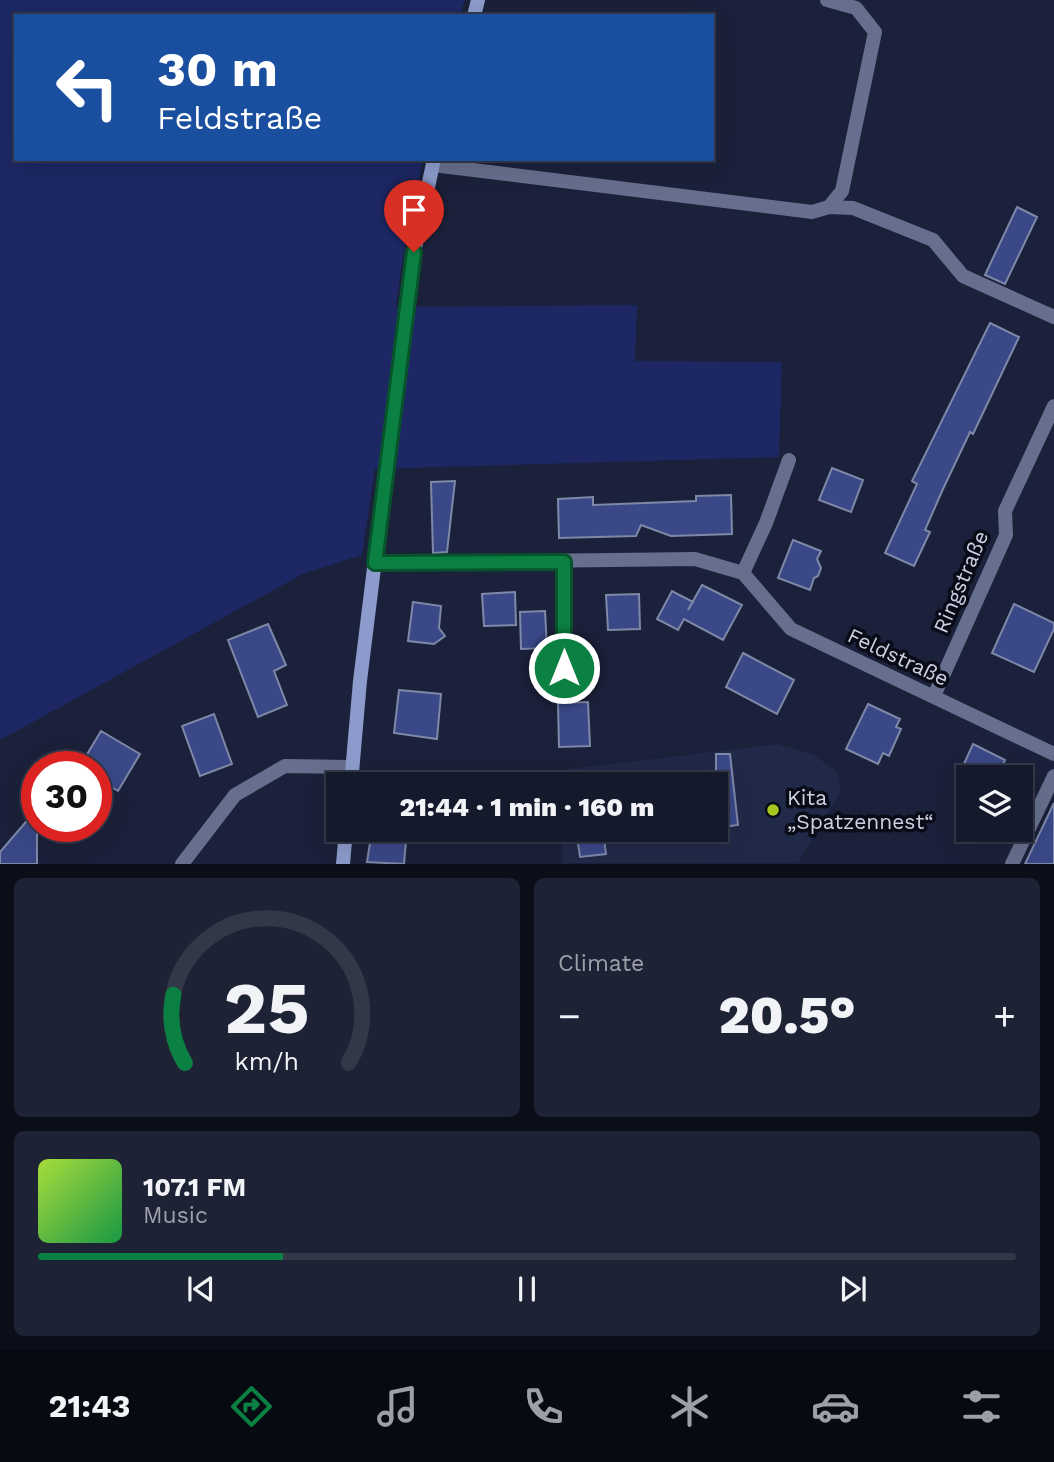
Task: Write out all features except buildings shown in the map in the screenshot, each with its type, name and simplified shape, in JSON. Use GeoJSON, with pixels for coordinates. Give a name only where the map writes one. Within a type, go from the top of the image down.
{"type":"FeatureCollection","features":[{"type":"Feature","properties":{"kind":"street"},"geometry":{"type":"LineString","coordinates":[[827,0],[856,8],[875,32],[842,191],[830,207]]}},
{"type":"Feature","properties":{"kind":"street"},"geometry":{"type":"LineString","coordinates":[[352,772],[360,681],[414,252],[433,162],[812,212],[830,207],[853,208],[933,240],[963,276],[1054,317]]}},
{"type":"Feature","properties":{"kind":"street","name":"Ringstraße"},"geometry":{"type":"LineString","coordinates":[[934,696],[1006,535],[1005,511],[1054,407]]}},
{"type":"Feature","properties":{"kind":"street"},"geometry":{"type":"LineString","coordinates":[[375,563],[695,559],[743,573],[766,523],[789,460]]}},
{"type":"Feature","properties":{"kind":"street"},"geometry":{"type":"LineString","coordinates":[[564,562],[564,668]]}},
{"type":"Feature","properties":{"kind":"street","name":"Feldstraße"},"geometry":{"type":"LineString","coordinates":[[743,573],[791,629],[1054,754]]}},
{"type":"Feature","properties":{"kind":"street"},"geometry":{"type":"LineString","coordinates":[[182,863],[235,795],[285,766],[352,767]]}},
{"type":"Feature","properties":{"kind":"street"},"geometry":{"type":"LineString","coordinates":[[1012,863],[1054,776]]}},
{"type":"Feature","properties":{"kind":"street"},"geometry":{"type":"LineString","coordinates":[[343,863],[345,842]]}},
{"type":"Feature","properties":{"kind":"shaded area"},"geometry":{"type":"Polygon","coordinates":[[[0,0],[465,0],[461,14],[14,14],[14,161],[423,161],[396,307],[637,305],[635,361],[782,362],[779,457],[375,469],[362,555],[303,574],[0,740],[0,0]]]}},
{"type":"Feature","properties":{"kind":"shaded area","name":"Kita „Spatzennest“"},"geometry":{"type":"Polygon","coordinates":[[[778,744],[814,755],[837,772],[841,791],[798,863],[563,863],[561,842],[728,842],[728,772],[555,771],[778,744]]]}},
{"type":"Feature","properties":{"kind":"place","name":"Kita „Spatzennest“"},"geometry":{"type":"Point","coordinates":[773,810]}},
{"type":"Feature","properties":{"kind":"route"},"geometry":{"type":"LineString","coordinates":[[414,252],[375,563],[564,562],[564,668]]}}]}
